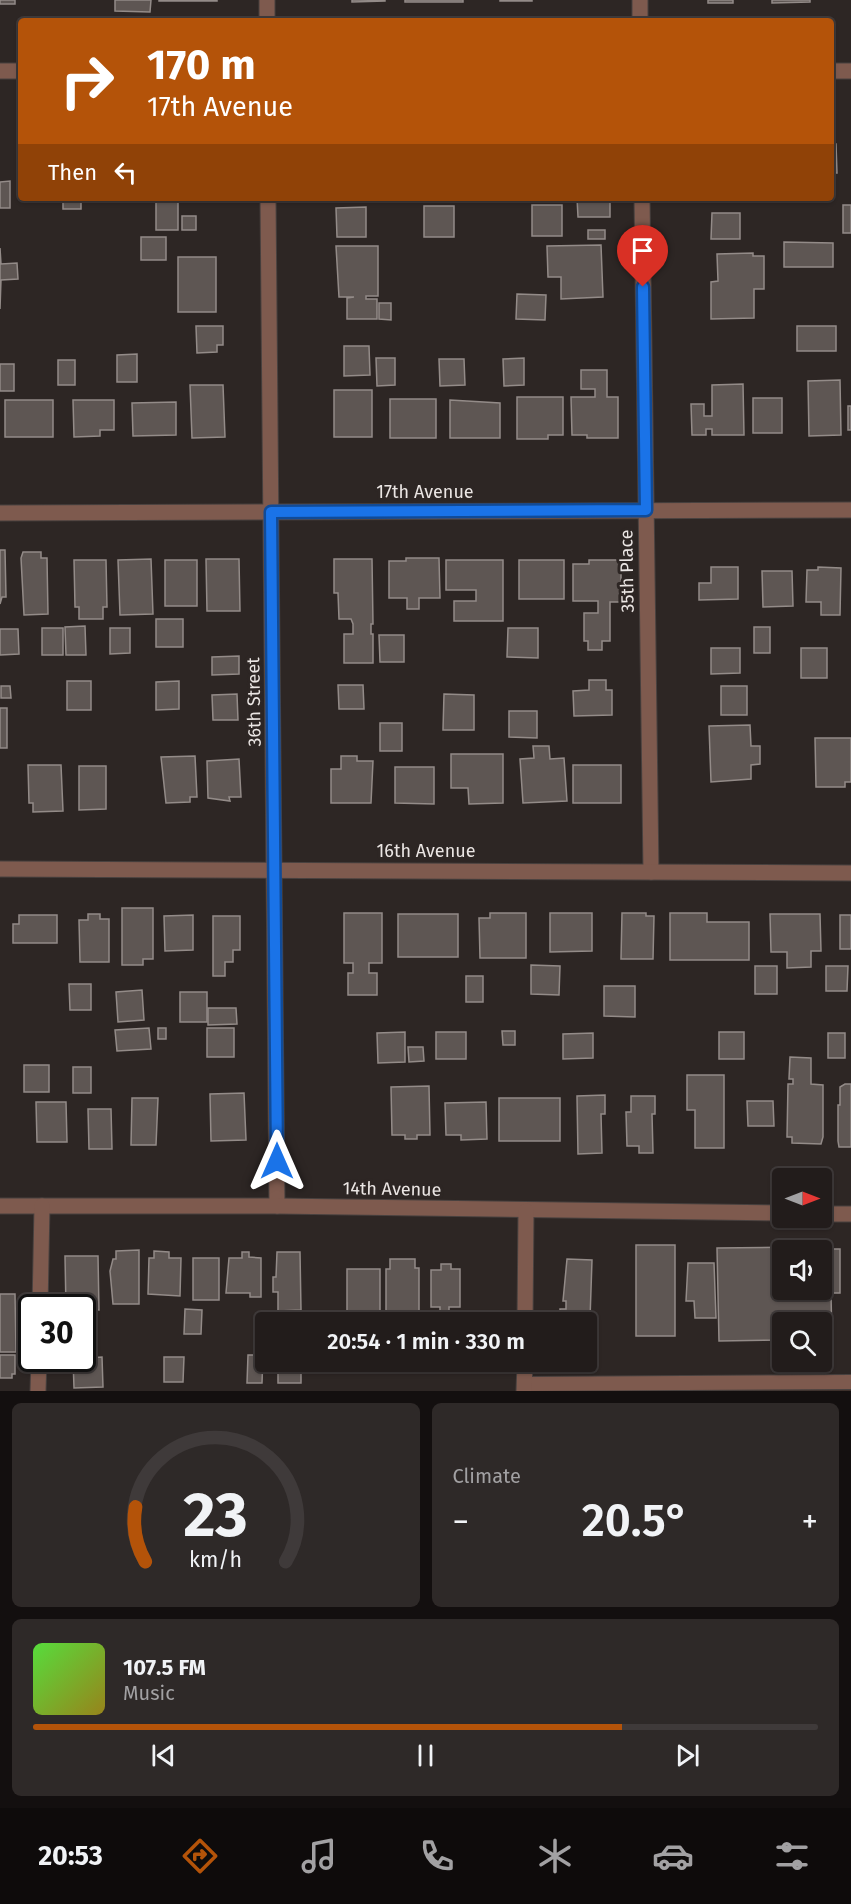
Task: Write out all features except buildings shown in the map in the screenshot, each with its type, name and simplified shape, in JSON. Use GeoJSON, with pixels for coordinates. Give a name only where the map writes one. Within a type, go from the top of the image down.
{"type":"FeatureCollection","features":[{"type":"Feature","properties":{"kind":"street"},"geometry":{"type":"LineString","coordinates":[[267,0],[267,18]]}},
{"type":"Feature","properties":{"kind":"street"},"geometry":{"type":"LineString","coordinates":[[640,0],[640,18]]}},
{"type":"Feature","properties":{"kind":"street"},"geometry":{"type":"LineString","coordinates":[[0,71],[18,71]]}},
{"type":"Feature","properties":{"kind":"street"},"geometry":{"type":"LineString","coordinates":[[834,71],[851,71]]}},
{"type":"Feature","properties":{"kind":"street","name":"36th Street"},"geometry":{"type":"LineString","coordinates":[[268,201],[277,1206]]}},
{"type":"Feature","properties":{"kind":"street","name":"35th Place"},"geometry":{"type":"LineString","coordinates":[[642,201],[651,872]]}},
{"type":"Feature","properties":{"kind":"street","name":"17th Avenue"},"geometry":{"type":"LineString","coordinates":[[0,513],[851,510]]}},
{"type":"Feature","properties":{"kind":"street","name":"16th Avenue"},"geometry":{"type":"LineString","coordinates":[[0,869],[851,873]]}},
{"type":"Feature","properties":{"kind":"street","name":"14th Avenue"},"geometry":{"type":"LineString","coordinates":[[0,1206],[277,1206],[772,1213]]}},
{"type":"Feature","properties":{"kind":"street"},"geometry":{"type":"LineString","coordinates":[[40,1294],[42,1206]]}},
{"type":"Feature","properties":{"kind":"street"},"geometry":{"type":"LineString","coordinates":[[525,1312],[526,1211]]}},
{"type":"Feature","properties":{"kind":"street"},"geometry":{"type":"LineString","coordinates":[[832,1214],[851,1214]]}},
{"type":"Feature","properties":{"kind":"street"},"geometry":{"type":"LineString","coordinates":[[38,1391],[39,1372]]}},
{"type":"Feature","properties":{"kind":"street"},"geometry":{"type":"LineString","coordinates":[[524,1387],[525,1372]]}},
{"type":"Feature","properties":{"kind":"lane"},"geometry":{"type":"LineString","coordinates":[[524,1387],[851,1382]]}},
{"type":"Feature","properties":{"kind":"shaded area"},"geometry":{"type":"Polygon","coordinates":[[[851,1389],[851,1391],[539,1391],[851,1389]]]}},
{"type":"Feature","properties":{"kind":"route"},"geometry":{"type":"LineString","coordinates":[[277,1161],[271,512],[646,510],[643,287]]}}]}
